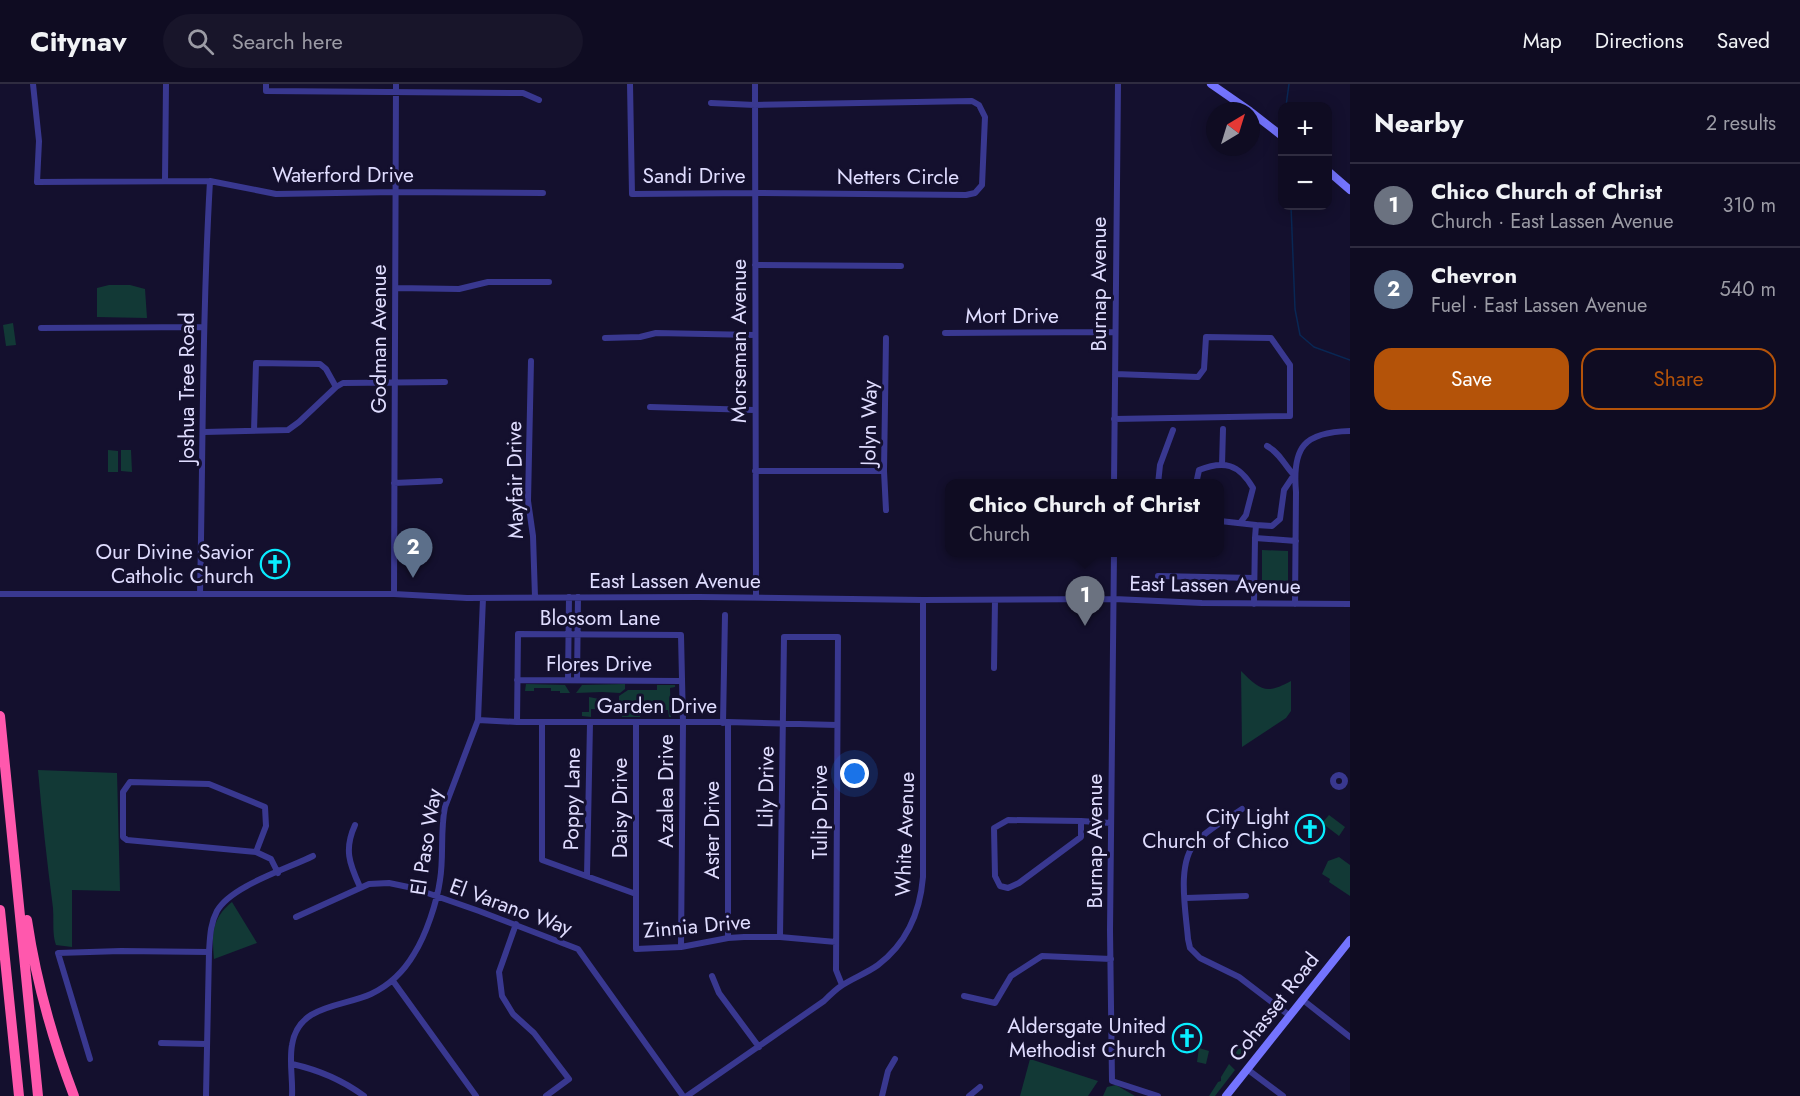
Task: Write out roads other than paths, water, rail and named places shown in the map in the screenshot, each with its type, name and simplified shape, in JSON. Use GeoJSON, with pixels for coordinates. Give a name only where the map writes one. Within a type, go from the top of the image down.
{"type":"FeatureCollection","features":[{"type":"Feature","properties":{"kind":"highway"},"geometry":{"type":"LineString","coordinates":[[0,716],[39,1096]]}},
{"type":"Feature","properties":{"kind":"highway"},"geometry":{"type":"LineString","coordinates":[[15,868],[20,875],[41,995],[57,1050],[74,1096]]}},
{"type":"Feature","properties":{"kind":"highway"},"geometry":{"type":"LineString","coordinates":[[0,910],[20,1096]]}},
{"type":"Feature","properties":{"kind":"street","name":"Waterford Drive"},"geometry":{"type":"LineString","coordinates":[[33,84],[39,141],[37,182],[210,181],[276,194],[543,193]]}},
{"type":"Feature","properties":{"kind":"street"},"geometry":{"type":"LineString","coordinates":[[165,180],[166,84]]}},
{"type":"Feature","properties":{"kind":"street","name":"Godman Avenue"},"geometry":{"type":"LineString","coordinates":[[394,594],[396,84]]}},
{"type":"Feature","properties":{"kind":"street","name":"Sandi Drive"},"geometry":{"type":"LineString","coordinates":[[630,84],[632,194],[755,193]]}},
{"type":"Feature","properties":{"kind":"street","name":"Morseman Avenue"},"geometry":{"type":"LineString","coordinates":[[755,84],[756,597]]}},
{"type":"Feature","properties":{"kind":"street","name":"Burnap Avenue"},"geometry":{"type":"LineString","coordinates":[[1114,479],[1118,84]]}},
{"type":"Feature","properties":{"kind":"street"},"geometry":{"type":"LineString","coordinates":[[1211,84],[1236,102]]}},
{"type":"Feature","properties":{"kind":"street"},"geometry":{"type":"LineString","coordinates":[[266,88],[396,93],[523,93],[539,100]]}},
{"type":"Feature","properties":{"kind":"street","name":"Netters Circle"},"geometry":{"type":"LineString","coordinates":[[711,103],[755,105],[964,100],[979,105],[985,117],[983,180],[979,189],[971,194],[755,193]]}},
{"type":"Feature","properties":{"kind":"street"},"geometry":{"type":"LineString","coordinates":[[1260,119],[1278,133]]}},
{"type":"Feature","properties":{"kind":"street"},"geometry":{"type":"LineString","coordinates":[[1332,174],[1350,190]]}},
{"type":"Feature","properties":{"kind":"street","name":"Joshua Tree Road"},"geometry":{"type":"LineString","coordinates":[[200,594],[204,432],[203,327],[210,181]]}},
{"type":"Feature","properties":{"kind":"street"},"geometry":{"type":"LineString","coordinates":[[755,265],[901,266]]}},
{"type":"Feature","properties":{"kind":"street"},"geometry":{"type":"LineString","coordinates":[[396,288],[459,289],[488,282],[549,282]]}},
{"type":"Feature","properties":{"kind":"street"},"geometry":{"type":"LineString","coordinates":[[41,328],[203,327]]}},
{"type":"Feature","properties":{"kind":"street","name":"Mort Drive"},"geometry":{"type":"LineString","coordinates":[[945,333],[1115,332]]}},
{"type":"Feature","properties":{"kind":"street"},"geometry":{"type":"LineString","coordinates":[[605,338],[640,337],[656,333],[755,335]]}},
{"type":"Feature","properties":{"kind":"street"},"geometry":{"type":"LineString","coordinates":[[1114,419],[1290,417],[1290,365],[1271,338],[1206,337],[1204,369],[1198,377],[1115,374]]}},
{"type":"Feature","properties":{"kind":"street","name":"Jolyn Way"},"geometry":{"type":"LineString","coordinates":[[886,338],[884,471],[886,510]]}},
{"type":"Feature","properties":{"kind":"street","name":"Mayfair Drive"},"geometry":{"type":"LineString","coordinates":[[531,361],[528,501],[533,536],[535,597]]}},
{"type":"Feature","properties":{"kind":"street"},"geometry":{"type":"LineString","coordinates":[[254,431],[256,363],[320,364],[326,369],[336,387]]}},
{"type":"Feature","properties":{"kind":"street"},"geometry":{"type":"LineString","coordinates":[[204,432],[288,430],[343,383],[445,382]]}},
{"type":"Feature","properties":{"kind":"street"},"geometry":{"type":"LineString","coordinates":[[650,407],[754,410]]}},
{"type":"Feature","properties":{"kind":"street"},"geometry":{"type":"LineString","coordinates":[[1222,465],[1223,429]]}},
{"type":"Feature","properties":{"kind":"street"},"geometry":{"type":"LineString","coordinates":[[1158,479],[1160,465],[1173,430]]}},
{"type":"Feature","properties":{"kind":"street"},"geometry":{"type":"LineString","coordinates":[[1295,604],[1296,492],[1294,474],[1297,454],[1303,443],[1327,433],[1350,431]]}},
{"type":"Feature","properties":{"kind":"street"},"geometry":{"type":"LineString","coordinates":[[1267,446],[1280,456],[1288,470],[1294,474]]}},
{"type":"Feature","properties":{"kind":"street"},"geometry":{"type":"LineString","coordinates":[[1197,479],[1199,470],[1216,464],[1232,467],[1245,475],[1253,488],[1246,515],[1240,523]]}},
{"type":"Feature","properties":{"kind":"street"},"geometry":{"type":"LineString","coordinates":[[755,471],[884,471]]}},
{"type":"Feature","properties":{"kind":"street"},"geometry":{"type":"LineString","coordinates":[[1224,521],[1272,526],[1280,519],[1284,490],[1294,474]]}},
{"type":"Feature","properties":{"kind":"street"},"geometry":{"type":"LineString","coordinates":[[394,483],[440,481]]}},
{"type":"Feature","properties":{"kind":"street"},"geometry":{"type":"LineString","coordinates":[[1254,604],[1256,525]]}},
{"type":"Feature","properties":{"kind":"street"},"geometry":{"type":"LineString","coordinates":[[1255,538],[1296,541]]}},
{"type":"Feature","properties":{"kind":"street","name":"Burnap Avenue"},"geometry":{"type":"LineString","coordinates":[[1114,557],[1111,823],[1112,1081],[1158,1096]]}},
{"type":"Feature","properties":{"kind":"street"},"geometry":{"type":"LineString","coordinates":[[1158,576],[1254,578]]}},
{"type":"Feature","properties":{"kind":"street","name":"East Lassen Avenue"},"geometry":{"type":"LineString","coordinates":[[0,594],[394,594],[483,598],[756,597],[923,600],[1114,599],[1254,604],[1350,604]]}},
{"type":"Feature","properties":{"kind":"street"},"geometry":{"type":"LineString","coordinates":[[568,680],[569,597]]}},
{"type":"Feature","properties":{"kind":"street"},"geometry":{"type":"LineString","coordinates":[[577,680],[578,597]]}},
{"type":"Feature","properties":{"kind":"street","name":"El Paso Way"},"geometry":{"type":"LineString","coordinates":[[292,1096],[292,1045],[295,1034],[312,1015],[333,1004],[371,994],[393,981],[416,952],[440,880],[442,821],[445,807],[478,720],[483,598]]}},
{"type":"Feature","properties":{"kind":"street","name":"White Avenue"},"geometry":{"type":"LineString","coordinates":[[685,1096],[759,1047],[824,1001],[842,985],[880,964],[903,941],[916,917],[921,901],[923,877],[925,702],[923,600]]}},
{"type":"Feature","properties":{"kind":"street"},"geometry":{"type":"LineString","coordinates":[[994,668],[995,600]]}},
{"type":"Feature","properties":{"kind":"street","name":"Aster Drive"},"geometry":{"type":"LineString","coordinates":[[725,615],[728,938]]}},
{"type":"Feature","properties":{"kind":"street","name":"Blossom Lane"},"geometry":{"type":"LineString","coordinates":[[517,680],[518,634],[681,635]]}},
{"type":"Feature","properties":{"kind":"street","name":"Azalea Drive"},"geometry":{"type":"LineString","coordinates":[[681,635],[683,723],[681,947]]}},
{"type":"Feature","properties":{"kind":"street","name":"Lily Drive"},"geometry":{"type":"LineString","coordinates":[[780,937],[784,637],[838,637]]}},
{"type":"Feature","properties":{"kind":"street","name":"Tulip Drive"},"geometry":{"type":"LineString","coordinates":[[838,637],[836,970],[842,985]]}},
{"type":"Feature","properties":{"kind":"street"},"geometry":{"type":"LineString","coordinates":[[517,680],[517,722]]}},
{"type":"Feature","properties":{"kind":"street","name":"Flores Drive"},"geometry":{"type":"LineString","coordinates":[[517,680],[681,681]]}},
{"type":"Feature","properties":{"kind":"street","name":"Garden Drive"},"geometry":{"type":"LineString","coordinates":[[478,720],[837,725]]}},
{"type":"Feature","properties":{"kind":"street","name":"Zinnia Drive"},"geometry":{"type":"LineString","coordinates":[[542,722],[542,861],[636,894],[636,949],[681,947],[728,938],[780,937],[836,942]]}},
{"type":"Feature","properties":{"kind":"street","name":"Daisy Drive"},"geometry":{"type":"LineString","coordinates":[[636,722],[636,894]]}},
{"type":"Feature","properties":{"kind":"street","name":"Poppy Lane"},"geometry":{"type":"LineString","coordinates":[[587,876],[590,723]]}},
{"type":"Feature","properties":{"kind":"street"},"geometry":{"type":"LineString","coordinates":[[256,852],[266,826],[265,807],[246,798],[209,784],[130,782],[123,792],[123,837],[127,840],[256,852],[271,859],[278,873]]}},
{"type":"Feature","properties":{"kind":"street"},"geometry":{"type":"LineString","coordinates":[[1242,809],[1204,834],[1189,852],[1184,873],[1188,939],[1194,953],[1239,977],[1290,1016]]}},
{"type":"Feature","properties":{"kind":"street"},"geometry":{"type":"LineString","coordinates":[[1082,822],[1081,837],[1019,883],[1008,888],[1000,886],[995,876],[994,828],[1008,820],[1082,822],[1111,823]]}},
{"type":"Feature","properties":{"kind":"street"},"geometry":{"type":"LineString","coordinates":[[355,825],[348,839],[348,849],[353,873],[360,887]]}},
{"type":"Feature","properties":{"kind":"street"},"geometry":{"type":"LineString","coordinates":[[206,1096],[208,952],[210,928],[217,910],[232,895],[251,884],[313,856]]}},
{"type":"Feature","properties":{"kind":"street","name":"El Varano Way"},"geometry":{"type":"LineString","coordinates":[[296,917],[360,887],[377,882],[389,883],[436,896],[578,949],[685,1096]]}},
{"type":"Feature","properties":{"kind":"street"},"geometry":{"type":"LineString","coordinates":[[1186,898],[1246,896]]}},
{"type":"Feature","properties":{"kind":"street"},"geometry":{"type":"LineString","coordinates":[[516,924],[499,972],[502,996],[513,1014],[534,1033],[569,1079],[546,1096]]}},
{"type":"Feature","properties":{"kind":"street","name":"Cohasset Road"},"geometry":{"type":"LineString","coordinates":[[1226,1096],[1350,940]]}},
{"type":"Feature","properties":{"kind":"street"},"geometry":{"type":"LineString","coordinates":[[90,1059],[58,952],[208,952]]}},
{"type":"Feature","properties":{"kind":"street"},"geometry":{"type":"LineString","coordinates":[[964,996],[994,1003],[1011,976],[1042,956],[1111,959]]}},
{"type":"Feature","properties":{"kind":"street"},"geometry":{"type":"LineString","coordinates":[[712,976],[719,993],[759,1047]]}},
{"type":"Feature","properties":{"kind":"street"},"geometry":{"type":"LineString","coordinates":[[393,981],[476,1096]]}},
{"type":"Feature","properties":{"kind":"street"},"geometry":{"type":"LineString","coordinates":[[1303,1000],[1350,1037]]}},
{"type":"Feature","properties":{"kind":"street"},"geometry":{"type":"LineString","coordinates":[[161,1043],[207,1044]]}},
{"type":"Feature","properties":{"kind":"street"},"geometry":{"type":"LineString","coordinates":[[882,1096],[888,1071],[895,1059]]}},
{"type":"Feature","properties":{"kind":"street"},"geometry":{"type":"LineString","coordinates":[[292,1064],[329,1074],[364,1096]]}},
{"type":"Feature","properties":{"kind":"street"},"geometry":{"type":"LineString","coordinates":[[1247,1069],[1282,1096]]}},
{"type":"Feature","properties":{"kind":"street"},"geometry":{"type":"LineString","coordinates":[[969,1096],[980,1087]]}},
{"type":"Feature","properties":{"kind":"waterway"},"geometry":{"type":"LineString","coordinates":[[1287,102],[1289,84]]}},
{"type":"Feature","properties":{"kind":"waterway"},"geometry":{"type":"LineString","coordinates":[[1291,210],[1295,309],[1300,335],[1314,347],[1350,360]]}},
{"type":"Feature","properties":{"kind":"place","name":"Our Divine Savior Catholic Church"},"geometry":{"type":"Point","coordinates":[275,564]}},
{"type":"Feature","properties":{"kind":"place","name":"Chevron"},"geometry":{"type":"Point","coordinates":[413,578]}},
{"type":"Feature","properties":{"kind":"place","name":"Chico Church of Christ"},"geometry":{"type":"Point","coordinates":[1085,626]}},
{"type":"Feature","properties":{"kind":"place","name":"City Light Church of Chico"},"geometry":{"type":"Point","coordinates":[1310,829]}},
{"type":"Feature","properties":{"kind":"place","name":"Aldersgate United Methodist Church"},"geometry":{"type":"Point","coordinates":[1187,1038]}}]}
